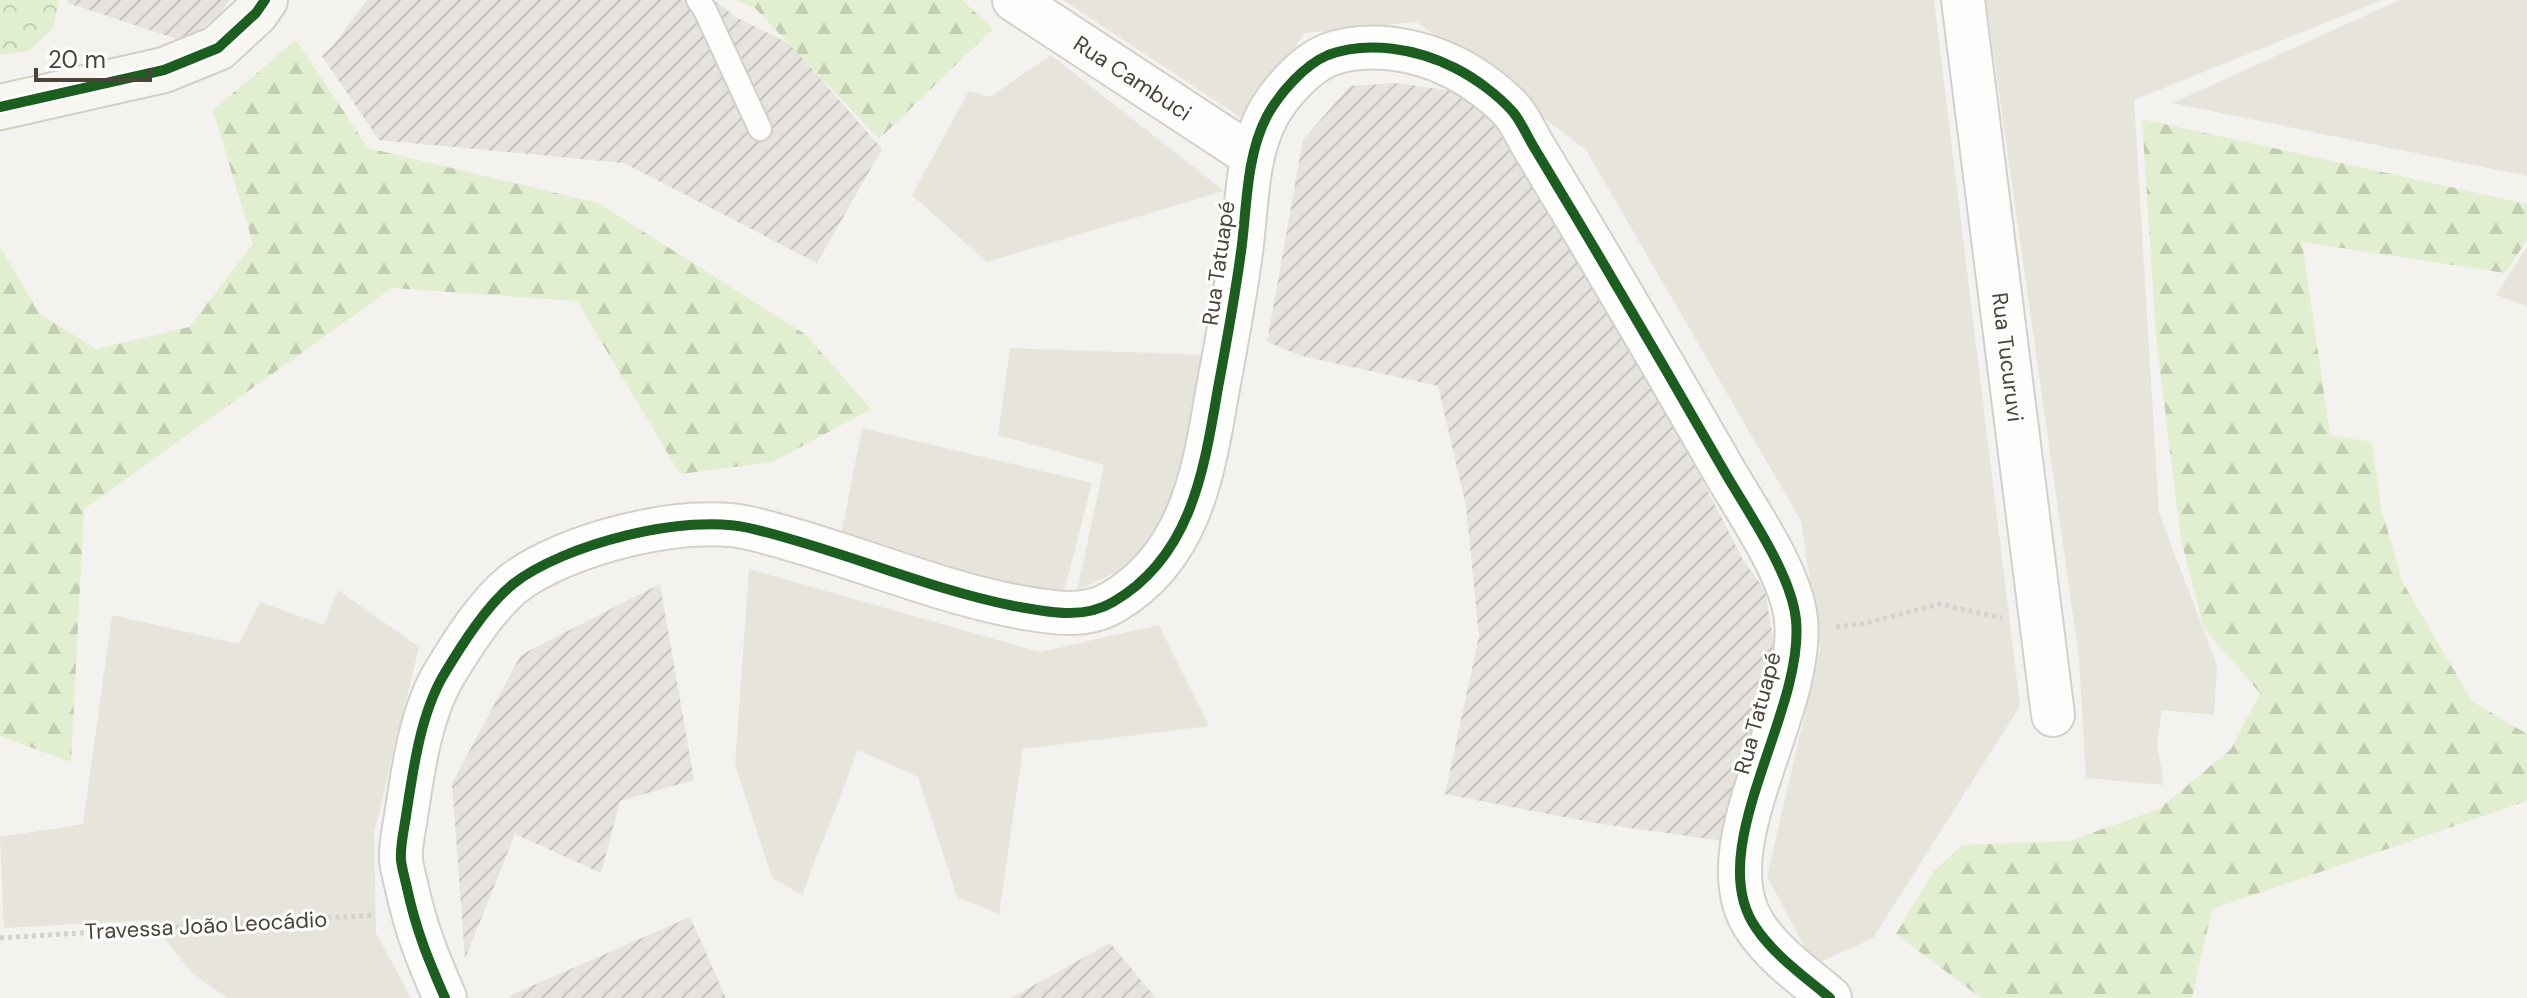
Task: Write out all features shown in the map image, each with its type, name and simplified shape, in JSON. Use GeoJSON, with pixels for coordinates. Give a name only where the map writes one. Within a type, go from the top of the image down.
{"type":"FeatureCollection","features":[{"type":"Feature","properties":{"kind":"main road"},"geometry":{"type":"LineString","coordinates":[[0,107],[164,70],[218,48],[256,13],[265,0]]}},
{"type":"Feature","properties":{"kind":"street","name":"Rua Cambuci"},"geometry":{"type":"LineString","coordinates":[[1014,0],[1252,156]]}},
{"type":"Feature","properties":{"kind":"street","name":"Rua Tucuruvi"},"geometry":{"type":"LineString","coordinates":[[1963,0],[2053,715]]}},
{"type":"Feature","properties":{"kind":"street","name":"Rua Tatuapé"},"geometry":{"type":"LineString","coordinates":[[445,998],[417,932],[400,857],[410,791],[421,739],[437,687],[469,634],[513,584],[569,552],[631,533],[687,526],[741,525],[968,597],[1059,614],[1103,608],[1139,586],[1176,538],[1193,503],[1206,457],[1236,292],[1252,156],[1267,115],[1296,78],[1326,56],[1374,47],[1419,53],[1455,68],[1481,85],[1513,113],[1754,521],[1784,579],[1796,616],[1795,659],[1738,864],[1740,898],[1757,929],[1787,962],[1830,998]]}},
{"type":"Feature","properties":{"kind":"lane"},"geometry":{"type":"LineString","coordinates":[[698,0],[760,129]]}},
{"type":"Feature","properties":{"kind":"path"},"geometry":{"type":"LineString","coordinates":[[1795,632],[1866,623],[1940,604],[1999,618],[2041,614]]}},
{"type":"Feature","properties":{"kind":"shaded area"},"geometry":{"type":"Polygon","coordinates":[[[69,0],[229,0],[219,16],[183,41],[68,3],[69,0]]]}},
{"type":"Feature","properties":{"kind":"shaded area"},"geometry":{"type":"Polygon","coordinates":[[[367,0],[714,0],[736,17],[790,44],[882,149],[817,263],[624,163],[379,140],[322,56],[367,0]]]}},
{"type":"Feature","properties":{"kind":"shaded area"},"geometry":{"type":"Polygon","coordinates":[[[1063,0],[1934,0],[2020,706],[1873,938],[1814,965],[1767,876],[1820,649],[1801,521],[1586,150],[1417,22],[1305,33],[1243,119],[1063,0]]]}},
{"type":"Feature","properties":{"kind":"shaded area"},"geometry":{"type":"Polygon","coordinates":[[[1986,0],[2382,0],[2134,100],[2159,513],[2217,665],[2214,715],[2162,710],[2157,744],[2164,785],[2086,778],[2079,658],[1986,0]]]}},
{"type":"Feature","properties":{"kind":"shaded area"},"geometry":{"type":"Polygon","coordinates":[[[2400,0],[2527,0],[2527,176],[2172,103],[2400,0]]]}},
{"type":"Feature","properties":{"kind":"shaded area"},"geometry":{"type":"Polygon","coordinates":[[[1051,55],[1224,191],[987,262],[912,195],[969,91],[990,97],[1051,55]]]}},
{"type":"Feature","properties":{"kind":"shaded area"},"geometry":{"type":"Polygon","coordinates":[[[1395,83],[1474,94],[1585,250],[1743,560],[1765,590],[1774,645],[1723,841],[1595,823],[1445,794],[1479,636],[1466,506],[1438,386],[1302,356],[1267,342],[1303,140],[1350,86],[1395,83]]]}},
{"type":"Feature","properties":{"kind":"shaded area"},"geometry":{"type":"Polygon","coordinates":[[[2527,247],[2527,306],[2496,295],[2527,247]]]}},
{"type":"Feature","properties":{"kind":"shaded area"},"geometry":{"type":"Polygon","coordinates":[[[1010,348],[1210,355],[1190,478],[1149,556],[1077,591],[1104,465],[998,435],[1010,348]]]}},
{"type":"Feature","properties":{"kind":"shaded area"},"geometry":{"type":"Polygon","coordinates":[[[862,428],[1092,483],[1062,600],[840,541],[862,428]]]}},
{"type":"Feature","properties":{"kind":"shaded area"},"geometry":{"type":"Polygon","coordinates":[[[749,569],[1040,652],[1159,625],[1209,726],[1023,749],[999,914],[957,897],[918,777],[858,750],[802,895],[772,878],[735,765],[749,569]]]}},
{"type":"Feature","properties":{"kind":"shaded area"},"geometry":{"type":"Polygon","coordinates":[[[660,584],[694,780],[620,801],[601,873],[515,834],[465,959],[452,783],[521,655],[660,584]]]}},
{"type":"Feature","properties":{"kind":"shaded area"},"geometry":{"type":"Polygon","coordinates":[[[338,590],[419,647],[374,833],[376,933],[411,998],[227,998],[193,974],[150,920],[4,928],[0,837],[83,824],[112,615],[239,644],[260,602],[324,625],[338,590]]]}},
{"type":"Feature","properties":{"kind":"shaded area"},"geometry":{"type":"Polygon","coordinates":[[[690,917],[726,998],[509,996],[690,917]]]}},
{"type":"Feature","properties":{"kind":"shaded area"},"geometry":{"type":"Polygon","coordinates":[[[1110,943],[1156,998],[1011,998],[1110,943]]]}},
{"type":"Feature","properties":{"kind":"green space"},"geometry":{"type":"Polygon","coordinates":[[[0,0],[59,0],[53,28],[29,51],[0,55],[0,0]]]}},
{"type":"Feature","properties":{"kind":"green space"},"geometry":{"type":"Polygon","coordinates":[[[735,0],[962,0],[993,29],[879,139],[755,8],[735,0]]]}},
{"type":"Feature","properties":{"kind":"green space"},"geometry":{"type":"Polygon","coordinates":[[[296,40],[368,148],[598,203],[805,334],[871,409],[773,462],[680,474],[577,301],[392,288],[84,509],[71,762],[0,736],[0,247],[40,314],[96,349],[189,327],[253,244],[213,110],[296,40]]]}},
{"type":"Feature","properties":{"kind":"green space"},"geometry":{"type":"Polygon","coordinates":[[[2142,119],[2527,204],[2527,240],[2505,273],[2302,242],[2330,435],[2372,442],[2381,508],[2403,583],[2472,701],[2527,734],[2527,801],[2212,909],[2192,998],[1981,998],[1896,934],[1934,871],[1962,845],[2069,841],[2159,809],[2231,749],[2260,693],[2204,629],[2181,539],[2156,337],[2142,119]]]}},
{"type":"Feature","properties":{"kind":"cycle path"},"geometry":{"type":"LineString","coordinates":[[0,107],[164,70],[218,48],[256,13],[265,0]]}},
{"type":"Feature","properties":{"kind":"cycle path"},"geometry":{"type":"LineString","coordinates":[[445,998],[423,944],[411,903],[401,860],[402,838],[418,744],[428,708],[443,676],[466,640],[503,593],[535,569],[593,545],[660,529],[723,524],[783,537],[947,589],[1014,606],[1077,613],[1102,608],[1113,602],[1140,583],[1161,561],[1190,508],[1213,419],[1234,298],[1252,162],[1260,131],[1278,99],[1310,66],[1328,55],[1360,48],[1393,49],[1441,61],[1486,87],[1513,112],[1778,565],[1793,603],[1795,657],[1747,821],[1740,860],[1742,896],[1756,928],[1772,948],[1830,998]]}}]}
